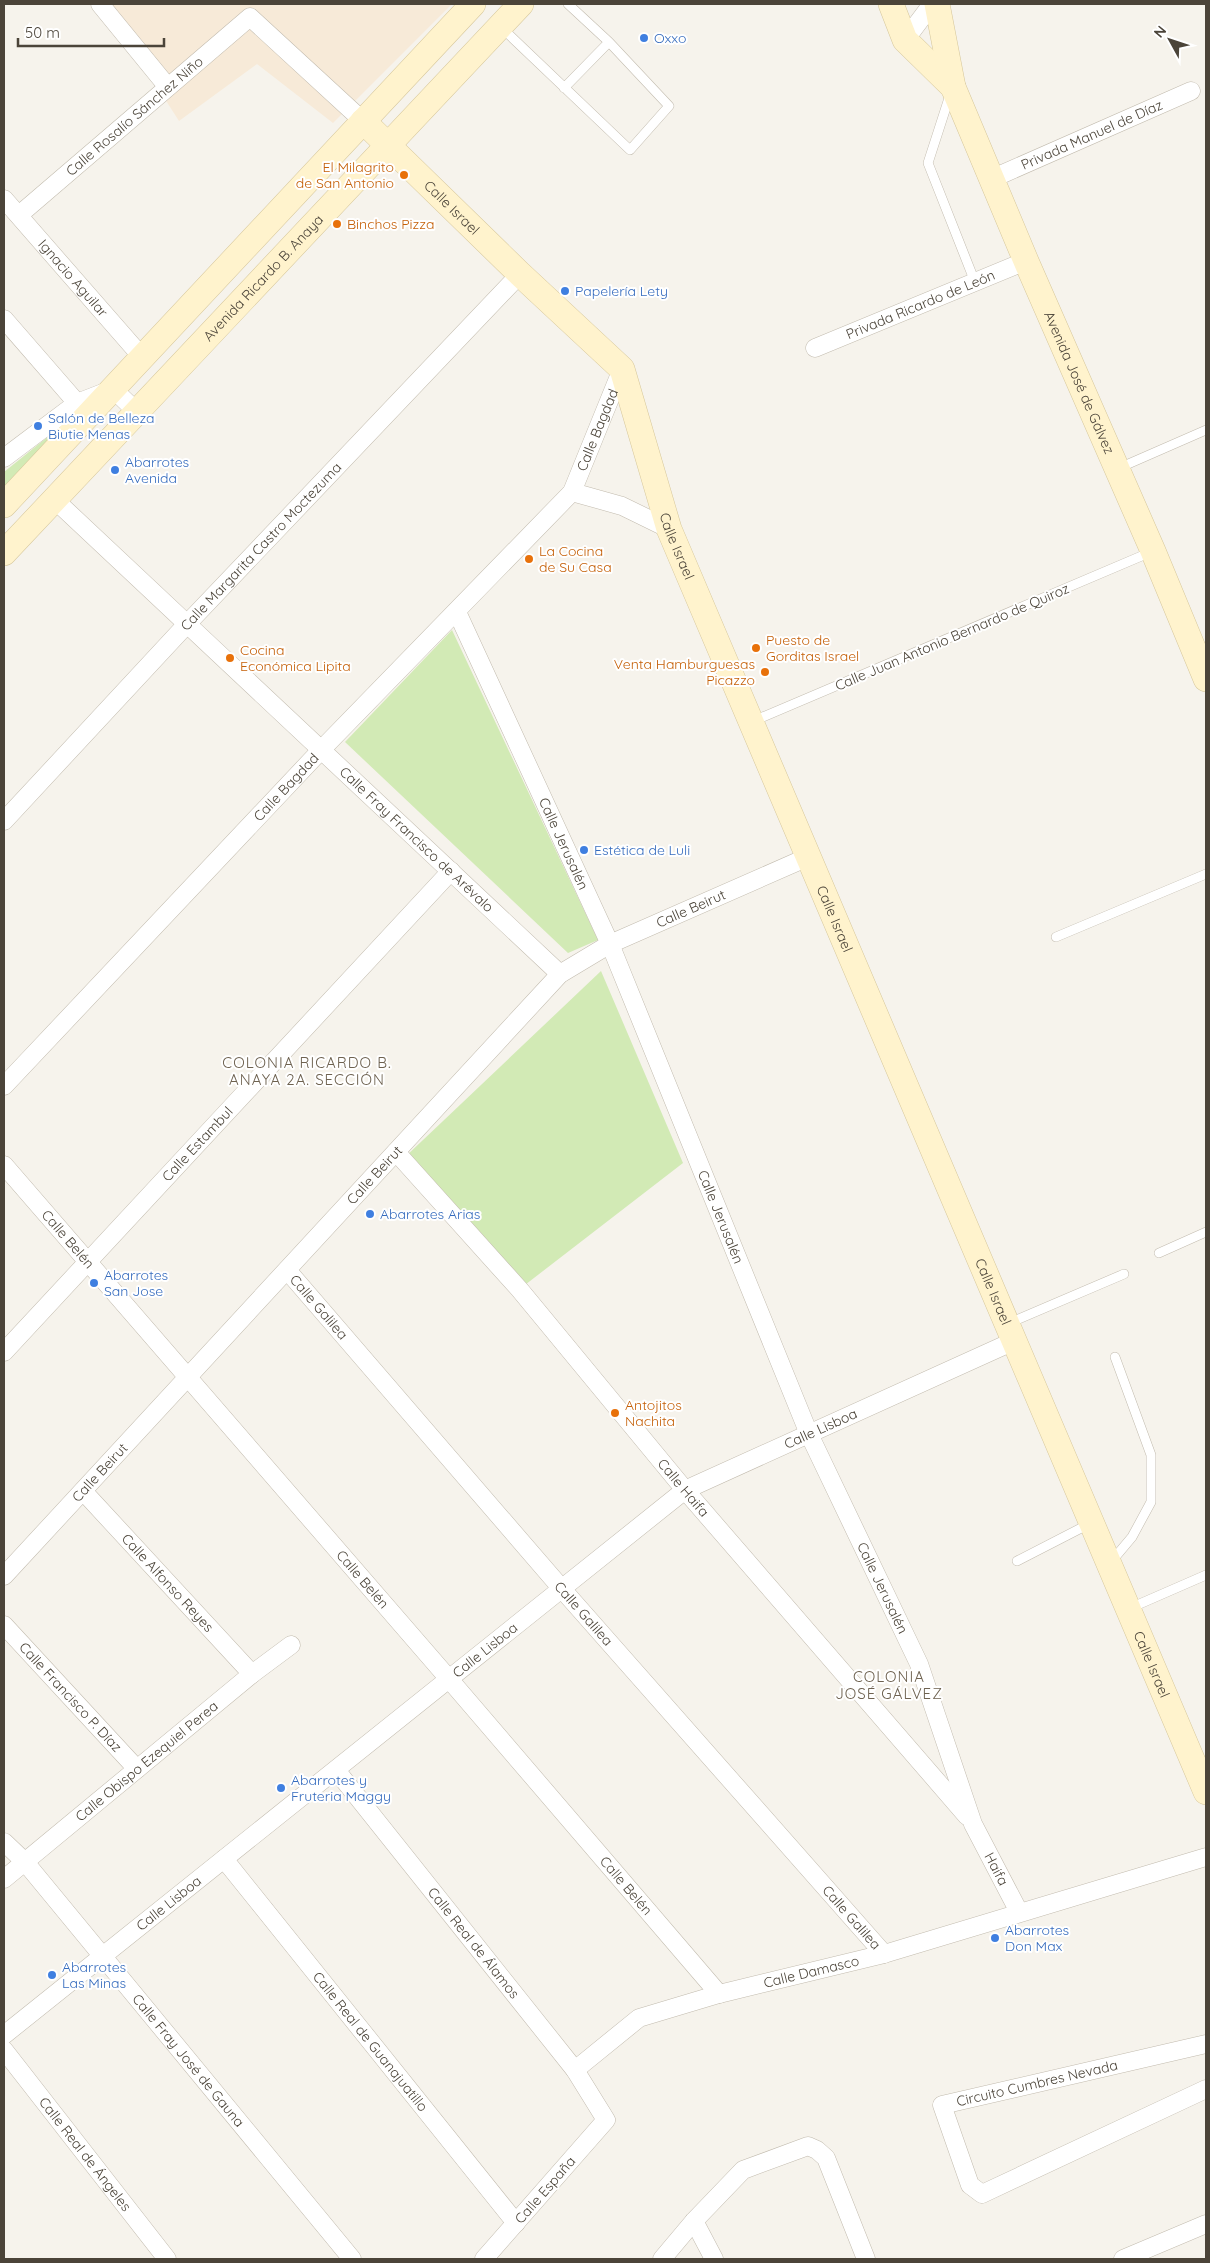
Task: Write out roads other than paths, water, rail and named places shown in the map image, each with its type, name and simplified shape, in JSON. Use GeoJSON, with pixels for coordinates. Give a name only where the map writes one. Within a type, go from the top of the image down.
{"type":"FeatureCollection","features":[{"type":"Feature","properties":{"kind":"main road"},"geometry":{"type":"LineString","coordinates":[[4,506],[473,4]]}},
{"type":"Feature","properties":{"kind":"main road","name":"Avenida Ricardo B. Anaya"},"geometry":{"type":"LineString","coordinates":[[4,553],[386,145],[521,4]]}},
{"type":"Feature","properties":{"kind":"main road","name":"Avenida José de Gálvez"},"geometry":{"type":"LineString","coordinates":[[891,4],[905,40],[953,87]]}},
{"type":"Feature","properties":{"kind":"main road","name":"Avenida José de Gálvez"},"geometry":{"type":"LineString","coordinates":[[937,4],[953,87],[1026,262],[1153,551],[1206,679]]}},
{"type":"Feature","properties":{"kind":"main road","name":"Calle Israel"},"geometry":{"type":"LineString","coordinates":[[363,121],[520,274],[622,369],[669,529],[1206,1792]]}},
{"type":"Feature","properties":{"kind":"street"},"geometry":{"type":"LineString","coordinates":[[100,4],[168,86]]}},
{"type":"Feature","properties":{"kind":"street"},"geometry":{"type":"LineString","coordinates":[[905,40],[932,4]]}},
{"type":"Feature","properties":{"kind":"street","name":"Calle Rosalío Sánchez Niño"},"geometry":{"type":"LineString","coordinates":[[19,215],[250,16],[363,121]]}},
{"type":"Feature","properties":{"kind":"street","name":"Privada Manuel de Díaz"},"geometry":{"type":"LineString","coordinates":[[992,179],[1191,91]]}},
{"type":"Feature","properties":{"kind":"street","name":"Ignacio Aguilar"},"geometry":{"type":"LineString","coordinates":[[4,199],[142,357]]}},
{"type":"Feature","properties":{"kind":"street","name":"Privada Ricardo de León"},"geometry":{"type":"LineString","coordinates":[[814,348],[1026,262]]}},
{"type":"Feature","properties":{"kind":"street","name":"Calle Margarita Castro Moctezuma"},"geometry":{"type":"LineString","coordinates":[[4,821],[187,624],[520,274]]}},
{"type":"Feature","properties":{"kind":"street"},"geometry":{"type":"LineString","coordinates":[[4,319],[77,403]]}},
{"type":"Feature","properties":{"kind":"street","name":"Calle Bagdad"},"geometry":{"type":"LineString","coordinates":[[4,1086],[322,750],[572,492],[622,369]]}},
{"type":"Feature","properties":{"kind":"street"},"geometry":{"type":"LineString","coordinates":[[4,458],[77,403],[113,389],[136,411]]}},
{"type":"Feature","properties":{"kind":"street"},"geometry":{"type":"LineString","coordinates":[[572,492],[622,506],[669,529]]}},
{"type":"Feature","properties":{"kind":"street","name":"Calle Fray Francisco de Arévalo"},"geometry":{"type":"LineString","coordinates":[[55,500],[560,974]]}},
{"type":"Feature","properties":{"kind":"street","name":"Calle Jerusalén"},"geometry":{"type":"LineString","coordinates":[[457,612],[610,944],[809,1434],[919,1664],[973,1824]]}},
{"type":"Feature","properties":{"kind":"street","name":"Calle Beirut"},"geometry":{"type":"LineString","coordinates":[[4,1576],[560,974],[610,944],[808,856]]}},
{"type":"Feature","properties":{"kind":"street","name":"Calle Estambul"},"geometry":{"type":"LineString","coordinates":[[4,1352],[450,871]]}},
{"type":"Feature","properties":{"kind":"street","name":"Calle Haifa"},"geometry":{"type":"LineString","coordinates":[[396,1152],[520,1290],[685,1490],[973,1824]]}},
{"type":"Feature","properties":{"kind":"street","name":"Calle Belén"},"geometry":{"type":"LineString","coordinates":[[4,1165],[450,1679],[719,1994]]}},
{"type":"Feature","properties":{"kind":"street","name":"Calle Galilea"},"geometry":{"type":"LineString","coordinates":[[287,1270],[562,1588],[884,1954]]}},
{"type":"Feature","properties":{"kind":"street","name":"Calle Lisboa"},"geometry":{"type":"LineString","coordinates":[[4,2035],[685,1490],[809,1434],[1011,1332]]}},
{"type":"Feature","properties":{"kind":"street","name":"Calle Alfonso Reyes"},"geometry":{"type":"LineString","coordinates":[[83,1491],[252,1674]]}},
{"type":"Feature","properties":{"kind":"street","name":"Calle Francisco P. Díaz"},"geometry":{"type":"LineString","coordinates":[[4,1625],[137,1769]]}},
{"type":"Feature","properties":{"kind":"street","name":"Calle Obispo Ezequiel Perea"},"geometry":{"type":"LineString","coordinates":[[4,1879],[252,1674],[291,1645]]}},
{"type":"Feature","properties":{"kind":"street","name":"Calle Real de Álamos"},"geometry":{"type":"LineString","coordinates":[[336,1770],[574,2070],[606,2120]]}},
{"type":"Feature","properties":{"kind":"street","name":"Haifa"},"geometry":{"type":"LineString","coordinates":[[973,1824],[1019,1912]]}},
{"type":"Feature","properties":{"kind":"street","name":"Calle Fray José de Gauna"},"geometry":{"type":"LineString","coordinates":[[4,1842],[25,1862],[352,2259]]}},
{"type":"Feature","properties":{"kind":"street","name":"Calle Damasco"},"geometry":{"type":"LineString","coordinates":[[574,2070],[639,2018],[719,1994],[884,1954],[1206,1857]]}},
{"type":"Feature","properties":{"kind":"street","name":"Calle Real de Guanajuatillo"},"geometry":{"type":"LineString","coordinates":[[224,1860],[516,2223]]}},
{"type":"Feature","properties":{"kind":"street","name":"Circuito Cumbres Nevada"},"geometry":{"type":"LineString","coordinates":[[1206,2044],[942,2105],[970,2185],[982,2194],[1206,2090]]}},
{"type":"Feature","properties":{"kind":"street","name":"Calle Real de Ángeles"},"geometry":{"type":"LineString","coordinates":[[4,2050],[168,2259]]}},
{"type":"Feature","properties":{"kind":"street","name":"Calle España"},"geometry":{"type":"LineString","coordinates":[[484,2259],[606,2120]]}},
{"type":"Feature","properties":{"kind":"street"},"geometry":{"type":"LineString","coordinates":[[662,2259],[694,2221],[743,2170],[808,2146],[817,2150],[826,2158],[866,2259]]}},
{"type":"Feature","properties":{"kind":"street"},"geometry":{"type":"LineString","coordinates":[[694,2221],[714,2259]]}},
{"type":"Feature","properties":{"kind":"street"},"geometry":{"type":"LineString","coordinates":[[1123,2259],[1206,2224]]}},
{"type":"Feature","properties":{"kind":"lane"},"geometry":{"type":"LineString","coordinates":[[500,26],[630,150],[669,106],[609,42],[568,4]]}},
{"type":"Feature","properties":{"kind":"lane"},"geometry":{"type":"LineString","coordinates":[[564,88],[609,42]]}},
{"type":"Feature","properties":{"kind":"lane"},"geometry":{"type":"LineString","coordinates":[[953,87],[928,163],[975,282]]}},
{"type":"Feature","properties":{"kind":"lane"},"geometry":{"type":"LineString","coordinates":[[1117,469],[1206,430]]}},
{"type":"Feature","properties":{"kind":"lane","name":"Calle Juan Antonio Bernardo de Quiroz"},"geometry":{"type":"LineString","coordinates":[[751,722],[1153,551]]}},
{"type":"Feature","properties":{"kind":"lane"},"geometry":{"type":"LineString","coordinates":[[1056,937],[1206,874]]}},
{"type":"Feature","properties":{"kind":"lane"},"geometry":{"type":"LineString","coordinates":[[1159,1253],[1206,1232]]}},
{"type":"Feature","properties":{"kind":"lane"},"geometry":{"type":"LineString","coordinates":[[1011,1332],[1124,1274]]}},
{"type":"Feature","properties":{"kind":"lane"},"geometry":{"type":"LineString","coordinates":[[1109,1564],[1132,1537],[1151,1502],[1150,1455],[1115,1357]]}},
{"type":"Feature","properties":{"kind":"lane"},"geometry":{"type":"LineString","coordinates":[[1017,1561],[1092,1523]]}},
{"type":"Feature","properties":{"kind":"lane"},"geometry":{"type":"LineString","coordinates":[[1128,1609],[1206,1575]]}},
{"type":"Feature","properties":{"kind":"place","name":"Oxxo"},"geometry":{"type":"Point","coordinates":[644,38]}},
{"type":"Feature","properties":{"kind":"place","name":"El Milagrito de San Antonio"},"geometry":{"type":"Point","coordinates":[404,175]}},
{"type":"Feature","properties":{"kind":"place","name":"Binchos Pizza"},"geometry":{"type":"Point","coordinates":[337,224]}},
{"type":"Feature","properties":{"kind":"place","name":"Papelería Lety"},"geometry":{"type":"Point","coordinates":[565,291]}},
{"type":"Feature","properties":{"kind":"place","name":"Salón de Belleza Biutie Menas"},"geometry":{"type":"Point","coordinates":[38,426]}},
{"type":"Feature","properties":{"kind":"place","name":"Abarrotes Avenida"},"geometry":{"type":"Point","coordinates":[115,470]}},
{"type":"Feature","properties":{"kind":"place","name":"La Cocina de Su Casa"},"geometry":{"type":"Point","coordinates":[529,559]}},
{"type":"Feature","properties":{"kind":"place","name":"Puesto de Gorditas Israel"},"geometry":{"type":"Point","coordinates":[756,648]}},
{"type":"Feature","properties":{"kind":"place","name":"Cocina Económica Lipita"},"geometry":{"type":"Point","coordinates":[230,658]}},
{"type":"Feature","properties":{"kind":"place","name":"Venta Hamburguesas Picazzo"},"geometry":{"type":"Point","coordinates":[765,672]}},
{"type":"Feature","properties":{"kind":"place","name":"Estética de Luli"},"geometry":{"type":"Point","coordinates":[584,850]}},
{"type":"Feature","properties":{"kind":"place","name":"Abarrotes Arias"},"geometry":{"type":"Point","coordinates":[370,1214]}},
{"type":"Feature","properties":{"kind":"place","name":"Abarrotes San Jose"},"geometry":{"type":"Point","coordinates":[94,1283]}},
{"type":"Feature","properties":{"kind":"place","name":"Antojitos Nachita"},"geometry":{"type":"Point","coordinates":[615,1413]}},
{"type":"Feature","properties":{"kind":"place","name":"Abarrotes y Fruteria Maggy"},"geometry":{"type":"Point","coordinates":[281,1788]}},
{"type":"Feature","properties":{"kind":"place","name":"Abarrotes Don Max"},"geometry":{"type":"Point","coordinates":[995,1938]}},
{"type":"Feature","properties":{"kind":"place","name":"Abarrotes Las Minas"},"geometry":{"type":"Point","coordinates":[52,1975]}},
{"type":"Feature","properties":{"kind":"district","name":"COLONIA RICARDO B. ANAYA 2A. SECCIÓN"},"geometry":{"type":"Point","coordinates":[307,1072]}},
{"type":"Feature","properties":{"kind":"district","name":"COLONIA JOSÉ GÁLVEZ"},"geometry":{"type":"Point","coordinates":[889,1686]}}]}
